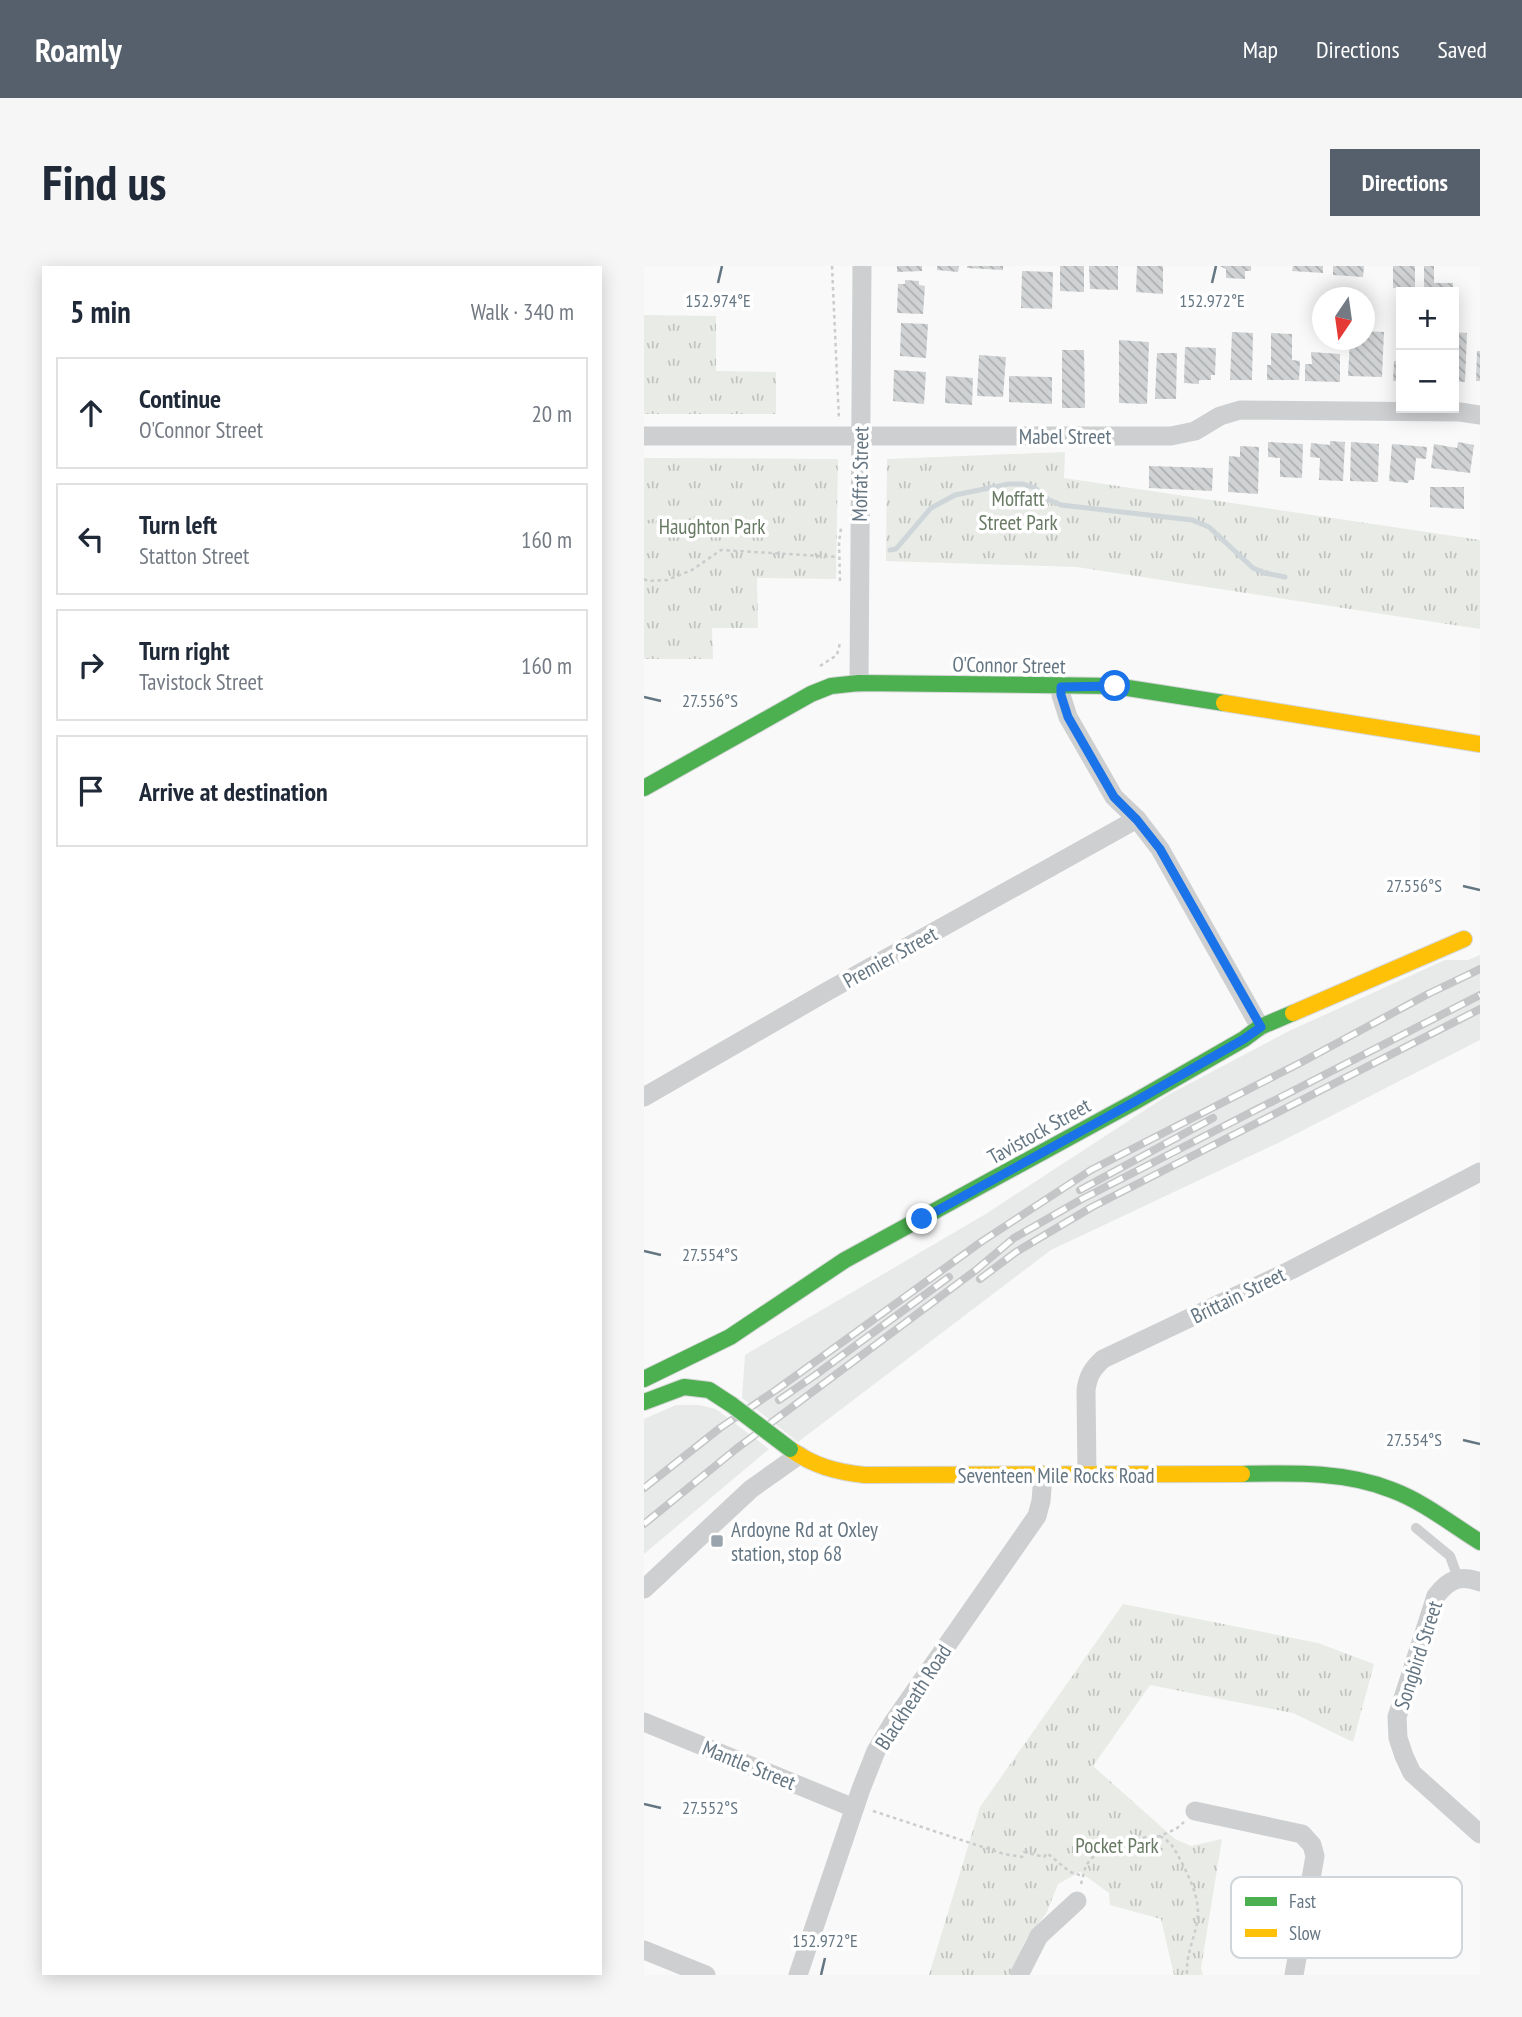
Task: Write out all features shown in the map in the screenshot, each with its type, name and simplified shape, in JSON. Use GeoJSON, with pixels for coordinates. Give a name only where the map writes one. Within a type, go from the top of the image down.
{"type":"FeatureCollection","features":[{"type":"Feature","properties":{"kind":"street","name":"Moffat Street"},"geometry":{"type":"LineString","coordinates":[[859,683],[849,558],[861,437],[862,266]]}},
{"type":"Feature","properties":{"kind":"street","name":"Mabel Street"},"geometry":{"type":"LineString","coordinates":[[644,436],[1171,436],[1195,431],[1220,416],[1240,410],[1460,412],[1480,415]]}},
{"type":"Feature","properties":{"kind":"street","name":"O'Connor Street"},"geometry":{"type":"LineString","coordinates":[[644,788],[811,694],[831,686],[859,683],[1115,686],[1480,744]]}},
{"type":"Feature","properties":{"kind":"street"},"geometry":{"type":"LineString","coordinates":[[1061,687],[1068,717],[1114,797],[1160,849],[1261,1027]]}},
{"type":"Feature","properties":{"kind":"street","name":"Premier Street"},"geometry":{"type":"LineString","coordinates":[[644,1097],[826,992],[1137,820]]}},
{"type":"Feature","properties":{"kind":"street","name":"Tavistock Street"},"geometry":{"type":"LineString","coordinates":[[644,1379],[730,1336],[845,1260],[1136,1101],[1261,1027],[1468,939]]}},
{"type":"Feature","properties":{"kind":"street","name":"Brittain Street"},"geometry":{"type":"LineString","coordinates":[[1087,1475],[1086,1390],[1092,1370],[1103,1359],[1291,1270],[1480,1172]]}},
{"type":"Feature","properties":{"kind":"street","name":"Seventeen Mile Rocks Road"},"geometry":{"type":"LineString","coordinates":[[644,1402],[684,1387],[709,1390],[815,1466],[836,1472],[865,1475],[1301,1475],[1348,1478],[1400,1494],[1480,1542]]}},
{"type":"Feature","properties":{"kind":"street"},"geometry":{"type":"LineString","coordinates":[[644,1589],[794,1452]]}},
{"type":"Feature","properties":{"kind":"street","name":"Blackheath Road"},"geometry":{"type":"LineString","coordinates":[[798,1975],[859,1808],[876,1751],[1037,1516],[1043,1475]]}},
{"type":"Feature","properties":{"kind":"street"},"geometry":{"type":"LineString","coordinates":[[1458,1578],[1471,1578],[1480,1582]]}},
{"type":"Feature","properties":{"kind":"street","name":"Songbird Street"},"geometry":{"type":"LineString","coordinates":[[1458,1578],[1445,1585],[1436,1596],[1397,1717],[1398,1738],[1412,1773],[1480,1834]]}},
{"type":"Feature","properties":{"kind":"street","name":"Mantle Street"},"geometry":{"type":"LineString","coordinates":[[644,1722],[859,1808]]}},
{"type":"Feature","properties":{"kind":"street"},"geometry":{"type":"LineString","coordinates":[[1195,1811],[1302,1834],[1312,1845],[1315,1856],[1311,1877]]}},
{"type":"Feature","properties":{"kind":"street"},"geometry":{"type":"LineString","coordinates":[[1019,1975],[1039,1937],[1077,1901]]}},
{"type":"Feature","properties":{"kind":"street"},"geometry":{"type":"LineString","coordinates":[[644,1950],[706,1975]]}},
{"type":"Feature","properties":{"kind":"lane"},"geometry":{"type":"LineString","coordinates":[[1416,1528],[1450,1556],[1458,1578]]}},
{"type":"Feature","properties":{"kind":"path"},"geometry":{"type":"LineString","coordinates":[[832,266],[841,437]]}},
{"type":"Feature","properties":{"kind":"path"},"geometry":{"type":"LineString","coordinates":[[841,526],[849,558],[841,586]]}},
{"type":"Feature","properties":{"kind":"path"},"geometry":{"type":"LineString","coordinates":[[644,579],[667,580],[692,570],[721,550],[849,558]]}},
{"type":"Feature","properties":{"kind":"path"},"geometry":{"type":"LineString","coordinates":[[813,670],[837,655],[840,634]]}},
{"type":"Feature","properties":{"kind":"path"},"geometry":{"type":"LineString","coordinates":[[859,1808],[1004,1854],[1022,1857],[1024,1852],[1044,1857],[1047,1853],[1070,1872],[1083,1876]]}},
{"type":"Feature","properties":{"kind":"path"},"geometry":{"type":"LineString","coordinates":[[1077,1901],[1086,1865],[1093,1857],[1140,1838],[1160,1836],[1176,1829],[1195,1811]]}},
{"type":"Feature","properties":{"kind":"path"},"geometry":{"type":"LineString","coordinates":[[1160,1836],[1172,1843],[1194,1887],[1199,1912],[1186,1958],[1187,1975]]}},
{"type":"Feature","properties":{"kind":"shaded area"},"geometry":{"type":"Polygon","coordinates":[[[1480,955],[1480,1040],[1278,1143],[1051,1250],[798,1442],[742,1398],[745,1355],[984,1215],[1168,1095],[1289,1031],[1445,960],[1468,960],[1480,955]]]}},
{"type":"Feature","properties":{"kind":"shaded area"},"geometry":{"type":"Polygon","coordinates":[[[676,1405],[699,1405],[716,1409],[769,1449],[644,1554],[644,1419],[676,1405]]]}},
{"type":"Feature","properties":{"kind":"green space"},"geometry":{"type":"Polygon","coordinates":[[[644,315],[716,316],[716,371],[776,372],[776,414],[644,414],[644,315]]]}},
{"type":"Feature","properties":{"kind":"green space","name":"Moffatt Street Park"},"geometry":{"type":"Polygon","coordinates":[[[1065,452],[1064,478],[1480,540],[1480,629],[1077,567],[886,561],[887,459],[1065,452]]]}},
{"type":"Feature","properties":{"kind":"green space","name":"Haughton Park"},"geometry":{"type":"Polygon","coordinates":[[[644,458],[838,459],[836,579],[757,578],[758,628],[712,628],[713,659],[644,659],[644,458]]]}},
{"type":"Feature","properties":{"kind":"green space"},"geometry":{"type":"Polygon","coordinates":[[[698,502],[699,508],[644,521],[644,515],[698,502]]]}},
{"type":"Feature","properties":{"kind":"green space","name":"Pocket Park"},"geometry":{"type":"Polygon","coordinates":[[[1123,1604],[1318,1643],[1374,1664],[1353,1742],[1293,1713],[1150,1685],[1093,1766],[1175,1839],[1191,1846],[1222,1839],[1201,1968],[1203,1975],[1174,1975],[1161,1919],[1110,1905],[1109,1893],[1080,1872],[1058,1884],[1046,1914],[1026,1939],[1009,1975],[929,1975],[980,1807],[1123,1604]]]}},
{"type":"Feature","properties":{"kind":"building"},"geometry":{"type":"Polygon","coordinates":[[[897,266],[922,266],[922,271],[897,272],[897,266]]]}},
{"type":"Feature","properties":{"kind":"building"},"geometry":{"type":"Polygon","coordinates":[[[937,266],[959,266],[958,272],[937,270],[937,266]]]}},
{"type":"Feature","properties":{"kind":"building"},"geometry":{"type":"Polygon","coordinates":[[[1003,266],[1003,270],[967,268],[1003,266]]]}},
{"type":"Feature","properties":{"kind":"building"},"geometry":{"type":"Polygon","coordinates":[[[1060,266],[1084,266],[1084,292],[1060,291],[1060,266]]]}},
{"type":"Feature","properties":{"kind":"building"},"geometry":{"type":"Polygon","coordinates":[[[1089,266],[1118,266],[1118,290],[1090,289],[1089,266]]]}},
{"type":"Feature","properties":{"kind":"building"},"geometry":{"type":"Polygon","coordinates":[[[1137,266],[1163,266],[1163,294],[1136,292],[1137,266]]]}},
{"type":"Feature","properties":{"kind":"building"},"geometry":{"type":"Polygon","coordinates":[[[1220,266],[1251,266],[1251,271],[1245,271],[1245,279],[1226,278],[1226,269],[1220,266]]]}},
{"type":"Feature","properties":{"kind":"building"},"geometry":{"type":"Polygon","coordinates":[[[1293,266],[1323,266],[1323,273],[1292,271],[1293,266]]]}},
{"type":"Feature","properties":{"kind":"building"},"geometry":{"type":"Polygon","coordinates":[[[1333,266],[1364,266],[1363,277],[1333,275],[1333,266]]]}},
{"type":"Feature","properties":{"kind":"building"},"geometry":{"type":"Polygon","coordinates":[[[1393,266],[1415,266],[1415,287],[1393,288],[1393,266]]]}},
{"type":"Feature","properties":{"kind":"building"},"geometry":{"type":"Polygon","coordinates":[[[1424,266],[1434,266],[1434,283],[1453,283],[1453,287],[1424,287],[1424,266]]]}},
{"type":"Feature","properties":{"kind":"building"},"geometry":{"type":"Polygon","coordinates":[[[1022,271],[1053,272],[1052,309],[1021,308],[1022,271]]]}},
{"type":"Feature","properties":{"kind":"building"},"geometry":{"type":"Polygon","coordinates":[[[905,280],[919,281],[919,285],[925,286],[923,314],[897,313],[898,284],[905,284],[905,280]]]}},
{"type":"Feature","properties":{"kind":"building"},"geometry":{"type":"Polygon","coordinates":[[[901,323],[928,324],[926,358],[900,356],[901,323]]]}},
{"type":"Feature","properties":{"kind":"building"},"geometry":{"type":"Polygon","coordinates":[[[1232,332],[1253,333],[1252,380],[1230,380],[1232,332]]]}},
{"type":"Feature","properties":{"kind":"building"},"geometry":{"type":"Polygon","coordinates":[[[1375,332],[1384,332],[1382,377],[1348,376],[1349,350],[1375,350],[1375,332]]]}},
{"type":"Feature","properties":{"kind":"building"},"geometry":{"type":"Polygon","coordinates":[[[1459,332],[1467,333],[1465,382],[1459,381],[1459,332]]]}},
{"type":"Feature","properties":{"kind":"building"},"geometry":{"type":"Polygon","coordinates":[[[1271,333],[1292,334],[1292,360],[1300,361],[1299,380],[1267,380],[1267,365],[1271,365],[1271,333]]]}},
{"type":"Feature","properties":{"kind":"building"},"geometry":{"type":"Polygon","coordinates":[[[1119,340],[1149,342],[1147,404],[1119,403],[1119,340]]]}},
{"type":"Feature","properties":{"kind":"building"},"geometry":{"type":"Polygon","coordinates":[[[1185,347],[1216,348],[1215,375],[1211,375],[1211,380],[1199,380],[1199,384],[1184,383],[1185,347]]]}},
{"type":"Feature","properties":{"kind":"building"},"geometry":{"type":"Polygon","coordinates":[[[1062,350],[1084,350],[1085,408],[1062,408],[1062,350]]]}},
{"type":"Feature","properties":{"kind":"building"},"geometry":{"type":"Polygon","coordinates":[[[1477,351],[1480,351],[1480,381],[1476,381],[1477,351]]]}},
{"type":"Feature","properties":{"kind":"building"},"geometry":{"type":"Polygon","coordinates":[[[1311,352],[1340,354],[1340,382],[1305,381],[1305,364],[1312,364],[1311,352]]]}},
{"type":"Feature","properties":{"kind":"building"},"geometry":{"type":"Polygon","coordinates":[[[1157,353],[1177,353],[1176,399],[1155,399],[1157,353]]]}},
{"type":"Feature","properties":{"kind":"building"},"geometry":{"type":"Polygon","coordinates":[[[979,355],[1006,357],[1003,397],[977,396],[979,355]]]}},
{"type":"Feature","properties":{"kind":"building"},"geometry":{"type":"Polygon","coordinates":[[[1394,361],[1396,361],[1396,381],[1393,381],[1394,361]]]}},
{"type":"Feature","properties":{"kind":"building"},"geometry":{"type":"Polygon","coordinates":[[[894,370],[926,372],[924,404],[893,401],[894,370]]]}},
{"type":"Feature","properties":{"kind":"building"},"geometry":{"type":"Polygon","coordinates":[[[946,376],[973,378],[972,405],[945,403],[946,376]]]}},
{"type":"Feature","properties":{"kind":"building"},"geometry":{"type":"Polygon","coordinates":[[[1009,376],[1052,377],[1052,404],[1009,402],[1009,376]]]}},
{"type":"Feature","properties":{"kind":"building"},"geometry":{"type":"Polygon","coordinates":[[[1330,441],[1345,442],[1343,481],[1319,480],[1320,458],[1310,457],[1311,443],[1330,445],[1330,441]]]}},
{"type":"Feature","properties":{"kind":"building"},"geometry":{"type":"Polygon","coordinates":[[[1268,442],[1303,444],[1302,478],[1280,477],[1280,458],[1268,457],[1268,442]]]}},
{"type":"Feature","properties":{"kind":"building"},"geometry":{"type":"Polygon","coordinates":[[[1351,442],[1379,444],[1378,482],[1350,481],[1351,442]]]}},
{"type":"Feature","properties":{"kind":"building"},"geometry":{"type":"Polygon","coordinates":[[[1458,442],[1474,445],[1470,473],[1431,468],[1434,444],[1457,448],[1458,442]]]}},
{"type":"Feature","properties":{"kind":"building"},"geometry":{"type":"Polygon","coordinates":[[[1392,444],[1427,447],[1426,459],[1416,458],[1414,480],[1409,480],[1408,483],[1389,481],[1392,444]]]}},
{"type":"Feature","properties":{"kind":"building"},"geometry":{"type":"Polygon","coordinates":[[[1240,446],[1259,447],[1258,494],[1228,492],[1229,456],[1240,457],[1240,446]]]}},
{"type":"Feature","properties":{"kind":"building"},"geometry":{"type":"Polygon","coordinates":[[[1149,466],[1213,468],[1212,491],[1149,488],[1149,466]]]}},
{"type":"Feature","properties":{"kind":"building"},"geometry":{"type":"Polygon","coordinates":[[[1430,487],[1464,487],[1464,509],[1430,507],[1430,487]]]}},
{"type":"Feature","properties":{"kind":"waterway"},"geometry":{"type":"LineString","coordinates":[[890,550],[896,549],[931,508],[955,495],[1009,484],[1023,484],[1035,488],[1049,500],[1061,505],[1192,520],[1209,527],[1253,568],[1285,577]]}},
{"type":"Feature","properties":{"kind":"railway"},"geometry":{"type":"LineString","coordinates":[[644,1488],[720,1428],[981,1242],[1091,1170],[1480,969]]}},
{"type":"Feature","properties":{"kind":"railway"},"geometry":{"type":"LineString","coordinates":[[644,1524],[736,1449],[976,1270],[1014,1238],[1082,1199],[1480,995]]}},
{"type":"Feature","properties":{"kind":"railway"},"geometry":{"type":"LineString","coordinates":[[980,1279],[1016,1252],[1092,1207],[1480,1009]]}},
{"type":"Feature","properties":{"kind":"railway"},"geometry":{"type":"LineString","coordinates":[[1080,1190],[1213,1118]]}},
{"type":"Feature","properties":{"kind":"railway"},"geometry":{"type":"LineString","coordinates":[[779,1400],[949,1277]]}},
{"type":"Feature","properties":{"kind":"traffic: fast"},"geometry":{"type":"LineString","coordinates":[[644,788],[811,694],[831,686],[859,683],[1115,686],[1224,703]]}},
{"type":"Feature","properties":{"kind":"traffic: fast"},"geometry":{"type":"LineString","coordinates":[[644,1379],[730,1337],[845,1260],[1136,1101],[1244,1039],[1260,1027],[1293,1013]]}},
{"type":"Feature","properties":{"kind":"traffic: fast"},"geometry":{"type":"LineString","coordinates":[[644,1402],[684,1387],[709,1390],[732,1405]]}},
{"type":"Feature","properties":{"kind":"traffic: fast"},"geometry":{"type":"LineString","coordinates":[[732,1405],[790,1449]]}},
{"type":"Feature","properties":{"kind":"traffic: fast"},"geometry":{"type":"LineString","coordinates":[[1242,1474],[1318,1474],[1374,1484],[1415,1501],[1480,1542]]}},
{"type":"Feature","properties":{"kind":"traffic: slow"},"geometry":{"type":"LineString","coordinates":[[1224,703],[1480,744]]}},
{"type":"Feature","properties":{"kind":"traffic: slow"},"geometry":{"type":"LineString","coordinates":[[1293,1013],[1464,939]]}},
{"type":"Feature","properties":{"kind":"traffic: slow"},"geometry":{"type":"LineString","coordinates":[[790,1449],[826,1467],[865,1475],[1242,1474]]}},
{"type":"Feature","properties":{"kind":"place","name":"Ardoyne Rd at Oxley station, stop 68"},"geometry":{"type":"Point","coordinates":[717,1541]}},
{"type":"Feature","properties":{"kind":"route"},"geometry":{"type":"LineString","coordinates":[[922,1219],[1136,1101],[1261,1027],[1160,849],[1114,797],[1068,717],[1061,687],[1115,686]]}}]}
